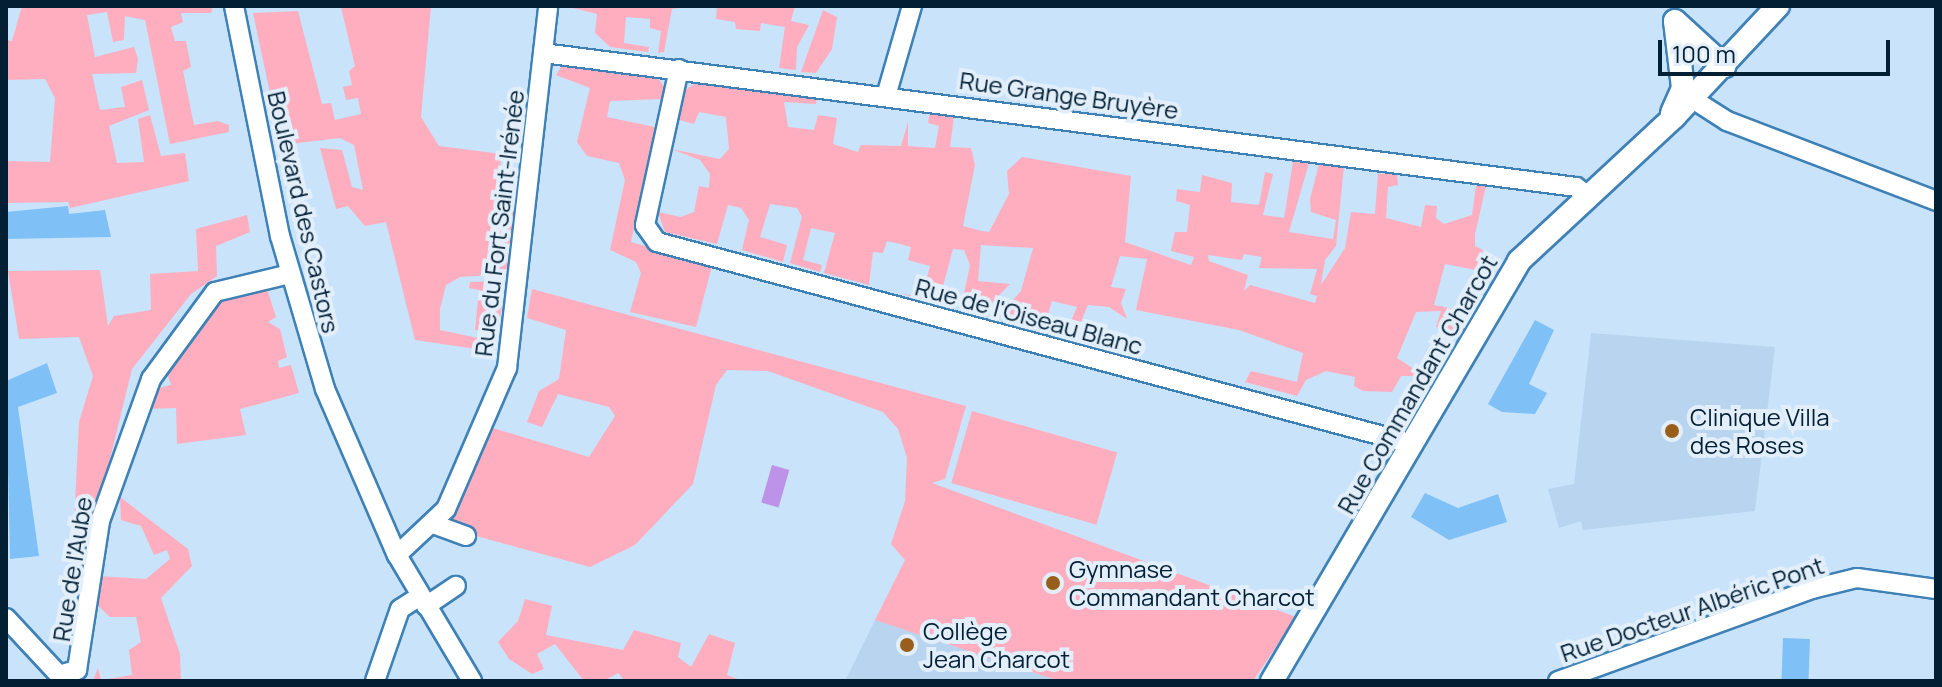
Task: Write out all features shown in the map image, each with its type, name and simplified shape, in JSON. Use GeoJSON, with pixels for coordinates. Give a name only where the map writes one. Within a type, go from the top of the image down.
{"type":"FeatureCollection","features":[{"type":"Feature","properties":{"kind":"main road","name":"Rue Commandant Charcot"},"geometry":{"type":"LineString","coordinates":[[1272,681],[1501,286],[1586,194],[1666,124],[1778,6]]}},
{"type":"Feature","properties":{"kind":"main road"},"geometry":{"type":"LineString","coordinates":[[1672,14],[1696,68],[1716,73]]}},
{"type":"Feature","properties":{"kind":"main road"},"geometry":{"type":"LineString","coordinates":[[1666,124],[1683,88],[1672,14]]}},
{"type":"Feature","properties":{"kind":"street","name":"Boulevard des Castors"},"geometry":{"type":"LineString","coordinates":[[234,6],[290,274],[325,389],[397,555],[472,681]]}},
{"type":"Feature","properties":{"kind":"street","name":"Rue du Fort Saint-Irénée"},"geometry":{"type":"LineString","coordinates":[[397,555],[436,525],[507,368],[548,6]]}},
{"type":"Feature","properties":{"kind":"street"},"geometry":{"type":"LineString","coordinates":[[886,96],[912,6]]}},
{"type":"Feature","properties":{"kind":"street","name":"Rue Grange Bruyère"},"geometry":{"type":"LineString","coordinates":[[543,53],[1560,185],[1586,194]]}},
{"type":"Feature","properties":{"kind":"street","name":"Rue de l'Oiseau Blanc"},"geometry":{"type":"LineString","coordinates":[[679,69],[645,225],[657,242],[1409,443]]}},
{"type":"Feature","properties":{"kind":"street"},"geometry":{"type":"LineString","coordinates":[[1691,98],[1727,121],[1936,201]]}},
{"type":"Feature","properties":{"kind":"street","name":"Rue de l'Aube"},"geometry":{"type":"LineString","coordinates":[[6,618],[59,675],[77,670],[100,521],[151,379],[215,292],[290,274]]}},
{"type":"Feature","properties":{"kind":"street"},"geometry":{"type":"LineString","coordinates":[[436,525],[466,536]]}},
{"type":"Feature","properties":{"kind":"street","name":"Rue Docteur Albéric Pont"},"geometry":{"type":"LineString","coordinates":[[1558,681],[1812,589],[1857,578],[1936,589]]}},
{"type":"Feature","properties":{"kind":"street"},"geometry":{"type":"LineString","coordinates":[[375,681],[400,609],[456,586]]}},
{"type":"Feature","properties":{"kind":"shaded area"},"geometry":{"type":"Polygon","coordinates":[[[22,6],[213,6],[211,13],[181,13],[183,22],[171,27],[175,41],[186,41],[191,67],[183,71],[194,125],[218,121],[229,125],[229,132],[170,144],[145,20],[125,16],[124,40],[113,42],[107,12],[87,15],[95,57],[134,47],[138,59],[136,73],[92,74],[100,110],[125,107],[121,87],[142,80],[149,110],[109,126],[117,163],[144,162],[138,119],[150,115],[161,156],[185,153],[189,181],[70,208],[68,202],[6,203],[6,161],[50,162],[55,98],[45,79],[6,80],[6,40],[12,41],[22,6]]]}},
{"type":"Feature","properties":{"kind":"shaded area"},"geometry":{"type":"Polygon","coordinates":[[[431,6],[421,117],[439,146],[501,154],[500,170],[518,177],[506,274],[460,277],[446,285],[440,309],[440,330],[497,342],[489,351],[415,340],[386,222],[365,226],[348,206],[336,209],[320,148],[342,150],[352,187],[363,190],[354,145],[340,138],[281,145],[253,13],[298,11],[322,104],[331,103],[335,120],[361,114],[358,98],[346,100],[343,87],[352,85],[349,71],[355,66],[341,7],[431,6]]]}},
{"type":"Feature","properties":{"kind":"shaded area"},"geometry":{"type":"Polygon","coordinates":[[[565,6],[693,6],[672,9],[664,52],[658,53],[661,31],[650,28],[650,19],[626,17],[624,43],[649,47],[648,52],[610,47],[595,33],[597,14],[565,6]]]}},
{"type":"Feature","properties":{"kind":"shaded area"},"geometry":{"type":"Polygon","coordinates":[[[717,6],[795,6],[791,21],[809,25],[797,47],[796,70],[779,68],[785,27],[761,23],[760,31],[736,29],[735,22],[716,19],[717,6]]]}},
{"type":"Feature","properties":{"kind":"shaded area"},"geometry":{"type":"Polygon","coordinates":[[[823,10],[837,17],[832,49],[816,73],[801,72],[823,10]]]}},
{"type":"Feature","properties":{"kind":"shaded area"},"geometry":{"type":"Polygon","coordinates":[[[565,61],[654,72],[664,87],[662,99],[610,101],[607,117],[655,127],[631,242],[712,266],[696,327],[630,312],[641,273],[636,262],[610,250],[625,180],[619,163],[587,156],[577,142],[590,88],[556,75],[565,61]]]}},
{"type":"Feature","properties":{"kind":"shaded area"},"geometry":{"type":"Polygon","coordinates":[[[699,81],[817,97],[816,104],[784,102],[788,127],[814,130],[818,115],[837,118],[833,144],[858,152],[861,145],[901,146],[908,122],[908,146],[935,148],[939,126],[928,123],[930,112],[954,116],[950,147],[971,148],[975,165],[963,226],[982,231],[989,232],[1009,194],[1007,171],[1022,157],[1131,176],[1125,242],[1191,265],[1194,257],[1171,251],[1175,232],[1187,232],[1190,205],[1176,201],[1177,189],[1200,192],[1202,175],[1232,183],[1231,202],[1259,205],[1265,172],[1273,174],[1263,215],[1284,218],[1293,162],[1309,163],[1289,232],[1333,239],[1336,220],[1311,212],[1310,199],[1319,164],[1344,166],[1336,246],[1325,260],[1321,285],[1345,248],[1351,212],[1375,214],[1378,174],[1397,173],[1398,185],[1388,187],[1386,218],[1421,227],[1425,205],[1437,206],[1436,218],[1444,224],[1472,215],[1476,186],[1486,186],[1475,234],[1475,246],[1483,250],[1476,270],[1445,264],[1434,305],[1465,311],[1455,332],[1436,327],[1441,311],[1416,312],[1397,358],[1425,376],[1401,376],[1392,392],[1363,391],[1354,386],[1355,377],[1326,371],[1306,380],[1297,396],[1245,382],[1251,371],[1297,382],[1303,353],[1239,330],[1136,310],[1147,259],[1120,256],[1111,287],[1126,289],[1121,303],[1127,319],[1109,307],[1088,305],[1075,336],[1065,335],[1077,307],[1052,301],[1045,325],[1038,326],[998,316],[1021,291],[1033,248],[981,245],[978,281],[1010,284],[981,314],[961,308],[970,265],[964,250],[953,249],[940,297],[957,302],[954,306],[901,294],[922,296],[930,266],[908,260],[911,247],[900,244],[887,241],[883,253],[873,252],[869,285],[824,273],[835,233],[811,228],[803,260],[822,265],[820,272],[790,263],[802,217],[797,208],[770,204],[760,237],[787,245],[783,262],[742,250],[749,220],[741,208],[728,205],[717,244],[665,232],[658,212],[681,217],[694,212],[699,186],[709,188],[710,174],[700,160],[671,149],[720,159],[729,149],[726,117],[699,112],[694,124],[676,119],[682,92],[699,81]],[[1244,254],[1242,260],[1208,255],[1209,261],[1248,275],[1244,291],[1250,285],[1315,303],[1317,296],[1310,294],[1317,269],[1259,268],[1262,257],[1244,254]]]}},
{"type":"Feature","properties":{"kind":"shaded area"},"geometry":{"type":"Polygon","coordinates":[[[247,215],[250,232],[216,246],[217,276],[191,294],[132,369],[83,569],[72,565],[79,422],[93,376],[79,337],[19,339],[8,271],[100,270],[108,326],[114,316],[151,310],[150,274],[198,271],[196,229],[247,215]]]}},
{"type":"Feature","properties":{"kind":"shaded area"},"geometry":{"type":"Polygon","coordinates":[[[505,281],[498,333],[475,330],[479,290],[469,288],[470,282],[505,281]]]}},
{"type":"Feature","properties":{"kind":"shaded area"},"geometry":{"type":"Polygon","coordinates":[[[267,289],[276,317],[268,322],[280,329],[287,357],[278,361],[279,368],[291,365],[299,393],[240,409],[246,435],[177,444],[176,408],[142,409],[149,390],[171,385],[168,376],[156,375],[214,301],[267,289]]]}},
{"type":"Feature","properties":{"kind":"shaded area"},"geometry":{"type":"Polygon","coordinates":[[[532,289],[966,406],[945,479],[932,483],[1296,617],[1253,681],[1059,681],[875,620],[905,560],[891,544],[905,501],[907,458],[898,429],[883,412],[768,371],[727,370],[716,385],[693,484],[635,545],[590,567],[436,525],[483,425],[589,457],[615,416],[609,407],[558,394],[542,427],[527,422],[539,391],[559,379],[566,330],[527,318],[532,289]]]}},
{"type":"Feature","properties":{"kind":"shaded area","name":"Clinique Villa des Roses"},"geometry":{"type":"Polygon","coordinates":[[[1591,333],[1775,347],[1755,511],[1583,530],[1581,521],[1559,528],[1548,489],[1574,484],[1591,333]]]}},
{"type":"Feature","properties":{"kind":"shaded area"},"geometry":{"type":"Polygon","coordinates":[[[972,411],[1117,453],[1096,525],[951,483],[972,411]]]}},
{"type":"Feature","properties":{"kind":"shaded area"},"geometry":{"type":"Polygon","coordinates":[[[772,465],[789,470],[779,507],[761,502],[772,465]]]}},
{"type":"Feature","properties":{"kind":"shaded area"},"geometry":{"type":"Polygon","coordinates":[[[120,497],[188,549],[192,566],[161,598],[180,654],[181,681],[93,681],[98,668],[101,680],[132,675],[129,650],[141,642],[136,617],[110,617],[94,602],[97,576],[146,579],[170,559],[167,550],[154,555],[141,526],[121,520],[120,497]]]}},
{"type":"Feature","properties":{"kind":"shaded area"},"geometry":{"type":"Polygon","coordinates":[[[525,599],[552,606],[546,635],[623,650],[634,630],[681,643],[678,657],[691,667],[709,634],[735,643],[727,675],[743,681],[625,681],[618,673],[604,681],[584,681],[555,644],[537,654],[544,669],[532,674],[509,659],[498,642],[518,621],[525,599]]]}},
{"type":"Feature","properties":{"kind":"shaded area","name":"Collège Jean Charcot"},"geometry":{"type":"Polygon","coordinates":[[[875,620],[1059,681],[845,681],[875,620]]]}},
{"type":"Feature","properties":{"kind":"building"},"geometry":{"type":"Polygon","coordinates":[[[68,206],[69,214],[105,210],[111,237],[6,239],[6,212],[68,206]]]}},
{"type":"Feature","properties":{"kind":"building"},"geometry":{"type":"Polygon","coordinates":[[[1535,320],[1554,330],[1529,384],[1547,393],[1535,414],[1502,412],[1488,404],[1535,320]]]}},
{"type":"Feature","properties":{"kind":"building"},"geometry":{"type":"Polygon","coordinates":[[[47,363],[57,393],[18,407],[39,556],[10,559],[6,381],[47,363]]]}},
{"type":"Feature","properties":{"kind":"building"},"geometry":{"type":"Polygon","coordinates":[[[1425,493],[1458,508],[1498,494],[1507,522],[1449,540],[1411,517],[1425,493]]]}},
{"type":"Feature","properties":{"kind":"building"},"geometry":{"type":"Polygon","coordinates":[[[1783,638],[1810,639],[1809,681],[1781,681],[1783,638]]]}},
{"type":"Feature","properties":{"kind":"place","name":"Clinique Villa des Roses"},"geometry":{"type":"Point","coordinates":[1672,431]}},
{"type":"Feature","properties":{"kind":"place","name":"Gymnase Commandant Charcot"},"geometry":{"type":"Point","coordinates":[1053,583]}},
{"type":"Feature","properties":{"kind":"place","name":"Collège Jean Charcot"},"geometry":{"type":"Point","coordinates":[907,645]}}]}
